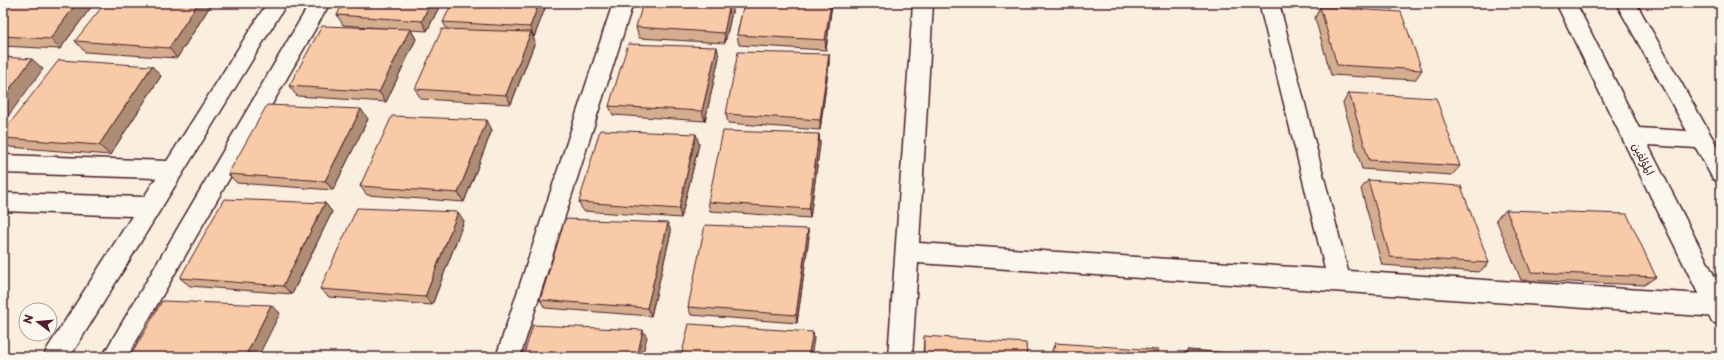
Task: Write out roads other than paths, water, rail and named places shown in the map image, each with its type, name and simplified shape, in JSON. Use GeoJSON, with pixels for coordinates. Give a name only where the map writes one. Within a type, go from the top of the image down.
{"type":"FeatureCollection","features":[{"type":"Feature","properties":{"kind":"street"},"geometry":{"type":"LineString","coordinates":[[56,357],[277,3]]}},
{"type":"Feature","properties":{"kind":"street"},"geometry":{"type":"LineString","coordinates":[[114,357],[320,3]]}},
{"type":"Feature","properties":{"kind":"street"},"geometry":{"type":"LineString","coordinates":[[508,357],[622,3]]}},
{"type":"Feature","properties":{"kind":"street"},"geometry":{"type":"LineString","coordinates":[[900,357],[923,3]]}},
{"type":"Feature","properties":{"kind":"street"},"geometry":{"type":"LineString","coordinates":[[1269,3],[1338,280]]}},
{"type":"Feature","properties":{"kind":"street","name":"المؤلفين"},"geometry":{"type":"LineString","coordinates":[[1566,3],[1719,310]]}},
{"type":"Feature","properties":{"kind":"street"},"geometry":{"type":"LineString","coordinates":[[1626,3],[1721,173]]}},
{"type":"Feature","properties":{"kind":"street"},"geometry":{"type":"LineString","coordinates":[[1631,136],[1702,140]]}},
{"type":"Feature","properties":{"kind":"street"},"geometry":{"type":"LineString","coordinates":[[3,164],[173,170]]}},
{"type":"Feature","properties":{"kind":"street"},"geometry":{"type":"LineString","coordinates":[[3,202],[150,207]]}},
{"type":"Feature","properties":{"kind":"street"},"geometry":{"type":"LineString","coordinates":[[907,252],[1338,280],[1719,310]]}}]}
